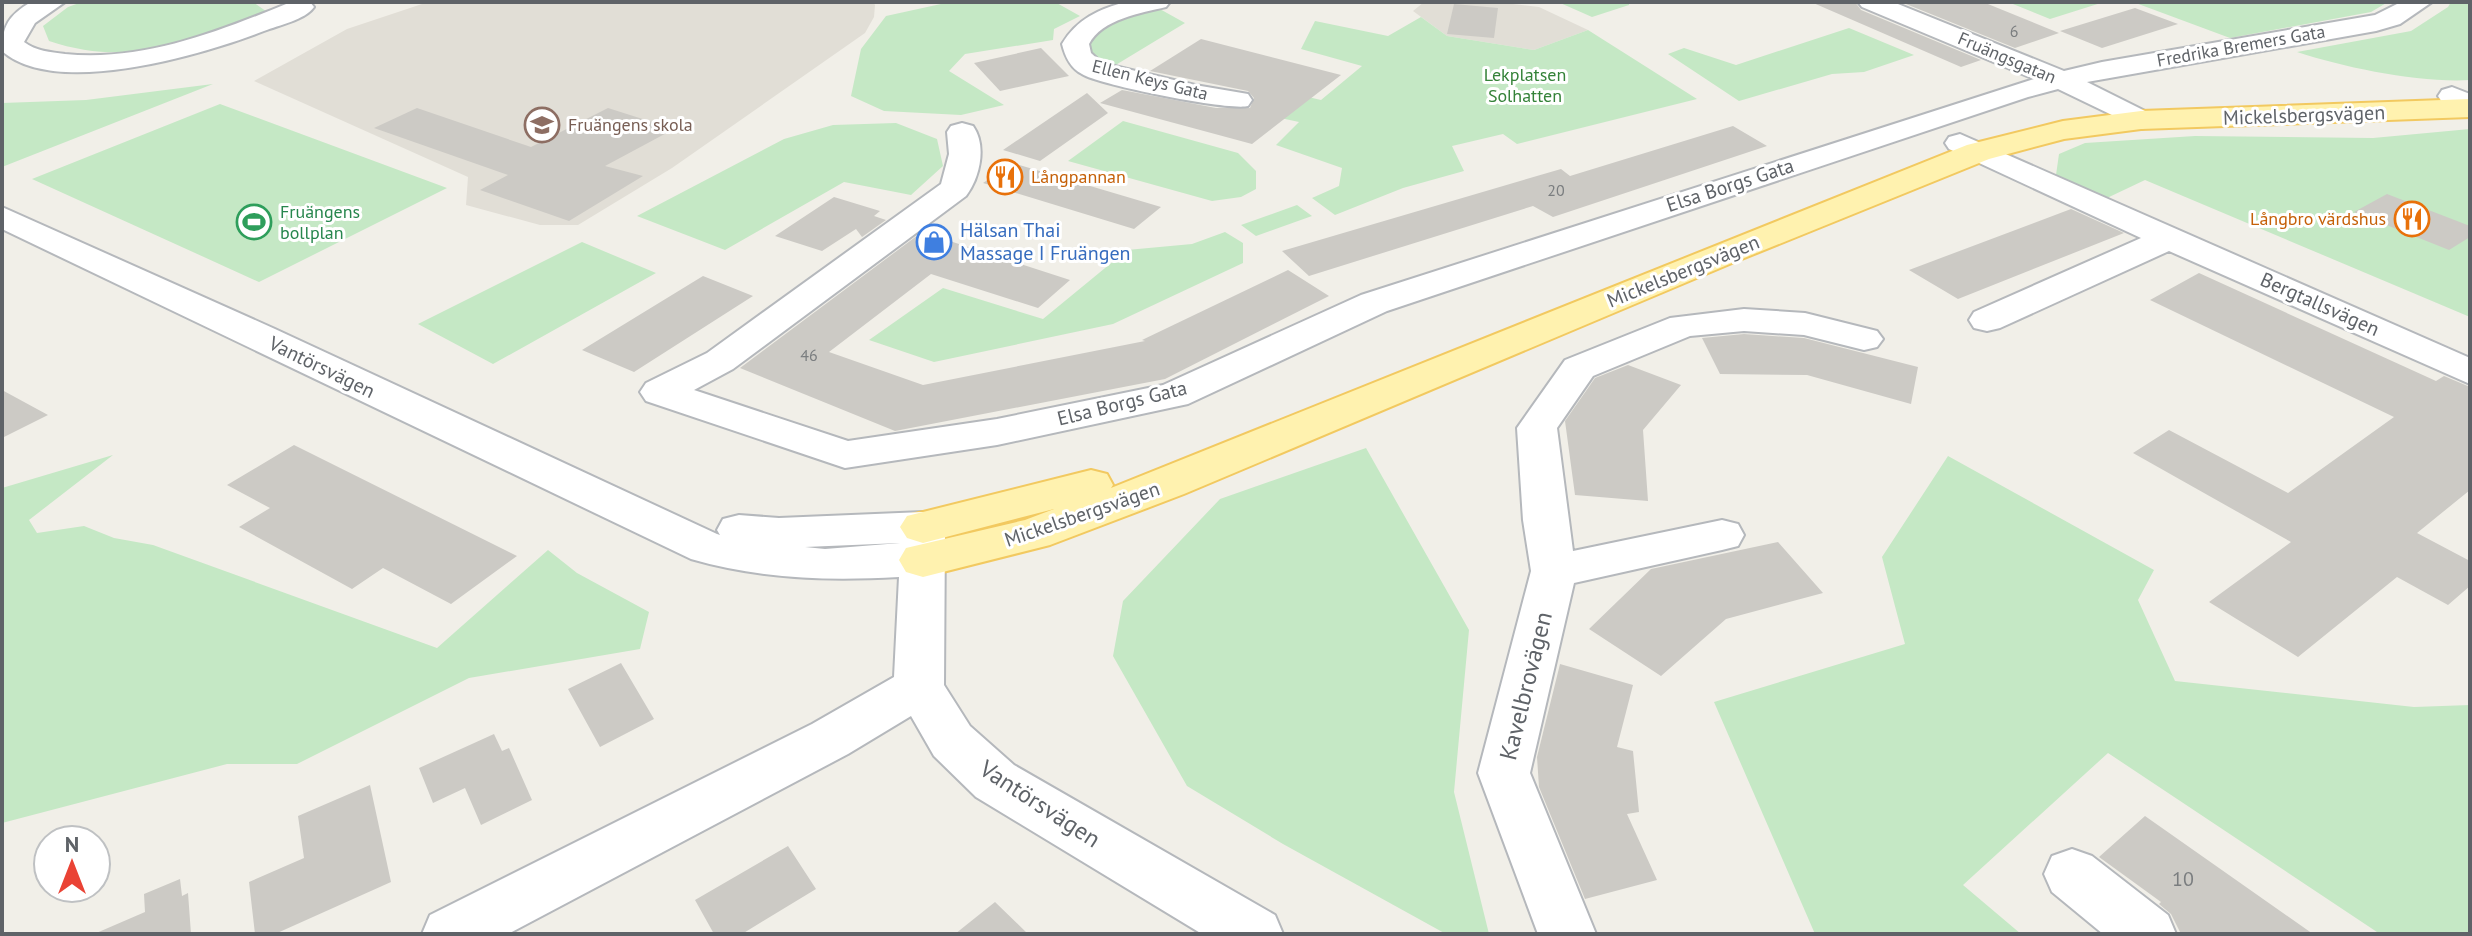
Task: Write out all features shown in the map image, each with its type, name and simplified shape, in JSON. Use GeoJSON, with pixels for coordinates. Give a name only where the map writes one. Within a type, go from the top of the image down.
{"type":"FeatureCollection","features":[{"type":"Feature","properties":{"kind":"main road","name":"Mickelsbergsvägen"},"geometry":{"type":"LineString","coordinates":[[923,544],[1034,534],[1168,484],[1719,255],[1969,147],[2132,114],[2465,101]]}},
{"type":"Feature","properties":{"kind":"street"},"geometry":{"type":"LineString","coordinates":[[52,2],[21,20],[13,32],[10,44],[19,54],[66,63],[135,59],[189,48],[301,7]]}},
{"type":"Feature","properties":{"kind":"street","name":"Ellen Keys Gata"},"geometry":{"type":"LineString","coordinates":[[1157,2],[1128,7],[1095,21],[1079,35],[1075,49],[1079,60],[1092,69],[1195,94],[1238,100]]}},
{"type":"Feature","properties":{"kind":"street","name":"Fruängsgatan"},"geometry":{"type":"LineString","coordinates":[[1871,2],[2059,79],[2132,114]]}},
{"type":"Feature","properties":{"kind":"street","name":"Fredrika Bremers Gata"},"geometry":{"type":"LineString","coordinates":[[2059,79],[2376,23],[2391,19],[2419,2]]}},
{"type":"Feature","properties":{"kind":"street","name":"Elsa Borgs Gata"},"geometry":{"type":"LineString","coordinates":[[962,132],[967,151],[966,165],[955,189],[720,361],[660,392],[748,419],[845,455],[997,432],[1174,395],[1374,303],[2059,79]]}},
{"type":"Feature","properties":{"kind":"street","name":"Bergtallsvägen"},"geometry":{"type":"LineString","coordinates":[[1969,147],[2470,372]]}},
{"type":"Feature","properties":{"kind":"street","name":"Vantörsvägen"},"geometry":{"type":"LineString","coordinates":[[2,217],[707,548],[764,560],[825,565],[923,544]]}},
{"type":"Feature","properties":{"kind":"street"},"geometry":{"type":"LineString","coordinates":[[1987,320],[2168,239]]}},
{"type":"Feature","properties":{"kind":"street","name":"Kavelbrovägen"},"geometry":{"type":"LineString","coordinates":[[1567,934],[1504,773],[1554,571],[1545,520],[1537,428],[1579,368],[1683,326],[1744,320],[1805,324],[1864,339]]}},
{"type":"Feature","properties":{"kind":"street"},"geometry":{"type":"LineString","coordinates":[[1554,571],[1722,535]]}},
{"type":"Feature","properties":{"kind":"street"},"geometry":{"type":"LineString","coordinates":[[451,934],[816,746],[919,687],[923,544]]}},
{"type":"Feature","properties":{"kind":"street","name":"Vantörsvägen"},"geometry":{"type":"LineString","coordinates":[[919,687],[952,741],[995,781],[1254,934]]}},
{"type":"Feature","properties":{"kind":"street"},"geometry":{"type":"LineString","coordinates":[[2072,874],[2147,934]]}},
{"type":"Feature","properties":{"kind":"shaded area","name":"Fruängens skola"},"geometry":{"type":"Polygon","coordinates":[[[428,2],[873,2],[875,5],[874,17],[865,33],[672,168],[578,225],[540,225],[466,205],[468,177],[254,81],[347,29],[428,2]]]}},
{"type":"Feature","properties":{"kind":"shaded area"},"geometry":{"type":"Polygon","coordinates":[[[1424,2],[1495,2],[1539,7],[1588,30],[1534,50],[1447,36],[1413,11],[1424,2]]]}},
{"type":"Feature","properties":{"kind":"green space"},"geometry":{"type":"Polygon","coordinates":[[[82,2],[253,2],[270,14],[188,42],[134,52],[78,49],[49,41],[43,26],[68,7],[82,2]]]}},
{"type":"Feature","properties":{"kind":"green space"},"geometry":{"type":"Polygon","coordinates":[[[950,2],[1055,2],[1080,16],[1054,29],[1053,40],[965,54],[949,71],[1004,105],[961,115],[884,111],[851,96],[861,49],[886,16],[950,2]]]}},
{"type":"Feature","properties":{"kind":"green space"},"geometry":{"type":"Polygon","coordinates":[[[1558,2],[1629,2],[1629,5],[1592,17],[1558,2]]]}},
{"type":"Feature","properties":{"kind":"green space"},"geometry":{"type":"Polygon","coordinates":[[[2008,2],[2104,2],[2050,19],[2008,2]]]}},
{"type":"Feature","properties":{"kind":"green space"},"geometry":{"type":"Polygon","coordinates":[[[2133,2],[2388,2],[2371,12],[2230,38],[2133,2]]]}},
{"type":"Feature","properties":{"kind":"green space"},"geometry":{"type":"Polygon","coordinates":[[[2451,2],[2470,2],[2470,80],[2383,73],[2297,52],[2411,31],[2451,2]]]}},
{"type":"Feature","properties":{"kind":"green space"},"geometry":{"type":"Polygon","coordinates":[[[1158,8],[1185,23],[1114,66],[1090,59],[1088,39],[1119,16],[1158,8]]]}},
{"type":"Feature","properties":{"kind":"green space","name":"Lekplatsen Solhatten"},"geometry":{"type":"Polygon","coordinates":[[[1421,17],[1447,36],[1534,50],[1588,30],[1697,99],[1517,144],[1503,134],[1452,146],[1464,171],[1403,188],[1335,215],[1312,198],[1339,186],[1342,168],[1276,145],[1299,122],[1253,112],[1283,91],[1321,100],[1362,66],[1301,49],[1315,21],[1388,36],[1421,17]]]}},
{"type":"Feature","properties":{"kind":"green space"},"geometry":{"type":"Polygon","coordinates":[[[1849,28],[1914,55],[1864,72],[1832,74],[1739,101],[1668,54],[1684,48],[1736,65],[1849,28]]]}},
{"type":"Feature","properties":{"kind":"green space"},"geometry":{"type":"Polygon","coordinates":[[[213,84],[2,167],[2,103],[86,100],[213,84]]]}},
{"type":"Feature","properties":{"kind":"green space","name":"Fruängens bollplan"},"geometry":{"type":"Polygon","coordinates":[[[220,104],[447,188],[259,282],[32,179],[220,104]]]}},
{"type":"Feature","properties":{"kind":"green space"},"geometry":{"type":"Polygon","coordinates":[[[1123,121],[1238,153],[1256,171],[1256,189],[1241,197],[1212,201],[1068,161],[1123,121]]]}},
{"type":"Feature","properties":{"kind":"green space"},"geometry":{"type":"Polygon","coordinates":[[[896,123],[937,139],[943,166],[911,195],[844,182],[725,250],[637,216],[784,139],[833,125],[896,123]]]}},
{"type":"Feature","properties":{"kind":"green space"},"geometry":{"type":"Polygon","coordinates":[[[2470,129],[2470,317],[2145,180],[2107,198],[2056,175],[2059,154],[2085,143],[2195,136],[2373,138],[2470,129]]]}},
{"type":"Feature","properties":{"kind":"green space"},"geometry":{"type":"Polygon","coordinates":[[[1297,205],[1312,216],[1256,236],[1241,225],[1297,205]]]}},
{"type":"Feature","properties":{"kind":"green space"},"geometry":{"type":"Polygon","coordinates":[[[1225,232],[1243,243],[1243,263],[1113,324],[934,362],[869,340],[943,288],[1043,319],[1127,250],[1192,244],[1225,232]]]}},
{"type":"Feature","properties":{"kind":"green space"},"geometry":{"type":"Polygon","coordinates":[[[582,242],[656,273],[493,364],[418,324],[582,242]]]}},
{"type":"Feature","properties":{"kind":"green space"},"geometry":{"type":"Polygon","coordinates":[[[1366,448],[1469,630],[1454,792],[1489,934],[1446,934],[1283,844],[1187,786],[1113,656],[1123,601],[1220,499],[1366,448]]]}},
{"type":"Feature","properties":{"kind":"green space"},"geometry":{"type":"Polygon","coordinates":[[[113,455],[29,520],[37,533],[84,526],[114,538],[153,545],[437,648],[548,550],[577,573],[649,612],[640,649],[469,678],[297,764],[227,764],[2,823],[2,488],[113,455]]]}},
{"type":"Feature","properties":{"kind":"green space"},"geometry":{"type":"Polygon","coordinates":[[[1948,456],[2154,570],[2138,600],[2175,681],[2414,707],[2470,705],[2470,934],[2380,934],[2108,753],[1963,885],[2021,934],[1815,934],[1714,702],[1905,644],[1882,557],[1948,456]]]}},
{"type":"Feature","properties":{"kind":"building"},"geometry":{"type":"Polygon","coordinates":[[[1811,2],[1855,2],[1861,10],[1981,60],[1961,67],[1811,2]]]}},
{"type":"Feature","properties":{"kind":"building"},"geometry":{"type":"Polygon","coordinates":[[[1901,2],[1983,2],[2059,33],[2015,48],[1901,2]]]}},
{"type":"Feature","properties":{"kind":"building"},"geometry":{"type":"Polygon","coordinates":[[[1454,4],[1498,8],[1494,38],[1447,34],[1454,4]]]}},
{"type":"Feature","properties":{"kind":"building"},"geometry":{"type":"Polygon","coordinates":[[[2135,8],[2178,24],[2102,48],[2060,31],[2135,8]]]}},
{"type":"Feature","properties":{"kind":"building"},"geometry":{"type":"Polygon","coordinates":[[[1201,39],[1341,75],[1252,144],[1100,103],[1122,90],[1216,108],[1250,108],[1254,98],[1248,91],[1150,71],[1201,39]]]}},
{"type":"Feature","properties":{"kind":"building"},"geometry":{"type":"Polygon","coordinates":[[[1041,48],[1069,76],[1000,91],[974,63],[1041,48]]]}},
{"type":"Feature","properties":{"kind":"building"},"geometry":{"type":"Polygon","coordinates":[[[1087,93],[1108,113],[1040,161],[1003,150],[1087,93]]]}},
{"type":"Feature","properties":{"kind":"building"},"geometry":{"type":"Polygon","coordinates":[[[417,108],[531,147],[608,108],[674,129],[605,166],[643,176],[569,221],[480,190],[508,175],[374,128],[417,108]]]}},
{"type":"Feature","properties":{"kind":"building"},"geometry":{"type":"Polygon","coordinates":[[[1733,126],[1767,146],[1553,217],[1533,206],[1309,276],[1282,251],[1561,169],[1570,176],[1733,126]]]}},
{"type":"Feature","properties":{"kind":"building"},"geometry":{"type":"Polygon","coordinates":[[[1013,163],[1161,207],[1134,229],[983,183],[1013,163]]]}},
{"type":"Feature","properties":{"kind":"building","name":"Långbro värdshus"},"geometry":{"type":"Polygon","coordinates":[[[2387,194],[2470,226],[2470,237],[2449,250],[2354,212],[2387,194]]]}},
{"type":"Feature","properties":{"kind":"building"},"geometry":{"type":"Polygon","coordinates":[[[834,197],[880,211],[874,216],[886,220],[862,237],[856,229],[822,251],[775,236],[834,197]]]}},
{"type":"Feature","properties":{"kind":"building"},"geometry":{"type":"Polygon","coordinates":[[[2071,209],[2124,233],[1958,299],[1909,270],[2071,209]]]}},
{"type":"Feature","properties":{"kind":"building"},"geometry":{"type":"Polygon","coordinates":[[[922,232],[1070,280],[1038,308],[931,274],[829,352],[923,385],[1145,341],[1142,340],[1288,270],[1329,296],[1165,379],[895,431],[740,368],[922,232]]]}},
{"type":"Feature","properties":{"kind":"building"},"geometry":{"type":"Polygon","coordinates":[[[2199,273],[2436,381],[2444,376],[2470,387],[2470,490],[2417,533],[2470,561],[2470,586],[2448,605],[2397,577],[2298,657],[2209,602],[2291,542],[2133,453],[2169,430],[2288,493],[2394,417],[2150,300],[2199,273]]]}},
{"type":"Feature","properties":{"kind":"building"},"geometry":{"type":"Polygon","coordinates":[[[703,276],[753,296],[634,372],[582,350],[703,276]]]}},
{"type":"Feature","properties":{"kind":"building"},"geometry":{"type":"Polygon","coordinates":[[[1744,334],[1804,338],[1918,367],[1911,404],[1807,375],[1720,374],[1702,338],[1744,334]]]}},
{"type":"Feature","properties":{"kind":"building"},"geometry":{"type":"Polygon","coordinates":[[[1628,365],[1681,385],[1643,430],[1648,501],[1575,495],[1565,421],[1595,378],[1628,365]]]}},
{"type":"Feature","properties":{"kind":"building"},"geometry":{"type":"Polygon","coordinates":[[[2,390],[48,415],[2,438],[2,390]]]}},
{"type":"Feature","properties":{"kind":"building"},"geometry":{"type":"Polygon","coordinates":[[[294,445],[517,556],[451,604],[383,568],[352,589],[239,527],[270,508],[227,485],[294,445]]]}},
{"type":"Feature","properties":{"kind":"building"},"geometry":{"type":"Polygon","coordinates":[[[1778,542],[1823,593],[1726,619],[1661,676],[1589,629],[1651,569],[1778,542]]]}},
{"type":"Feature","properties":{"kind":"building"},"geometry":{"type":"Polygon","coordinates":[[[621,663],[654,719],[600,747],[568,689],[621,663]]]}},
{"type":"Feature","properties":{"kind":"building"},"geometry":{"type":"Polygon","coordinates":[[[1560,664],[1633,685],[1617,747],[1633,751],[1639,812],[1627,814],[1657,880],[1585,899],[1539,787],[1537,757],[1560,664]]]}},
{"type":"Feature","properties":{"kind":"building"},"geometry":{"type":"Polygon","coordinates":[[[494,734],[502,751],[509,748],[532,800],[481,825],[465,788],[433,803],[419,768],[494,734]]]}},
{"type":"Feature","properties":{"kind":"building"},"geometry":{"type":"Polygon","coordinates":[[[370,785],[391,882],[275,934],[255,934],[249,882],[304,858],[298,816],[370,785]]]}},
{"type":"Feature","properties":{"kind":"building"},"geometry":{"type":"Polygon","coordinates":[[[2145,816],[2313,934],[2181,934],[2171,914],[2159,904],[2161,902],[2099,857],[2145,816]]]}},
{"type":"Feature","properties":{"kind":"building"},"geometry":{"type":"Polygon","coordinates":[[[788,846],[816,889],[742,934],[714,934],[695,900],[788,846]]]}},
{"type":"Feature","properties":{"kind":"building"},"geometry":{"type":"Polygon","coordinates":[[[180,879],[182,896],[188,893],[191,934],[94,934],[145,912],[144,894],[180,879]]]}},
{"type":"Feature","properties":{"kind":"building"},"geometry":{"type":"Polygon","coordinates":[[[995,902],[1028,934],[955,934],[995,902]]]}},
{"type":"Feature","properties":{"kind":"place","name":"Fruängens skola"},"geometry":{"type":"Point","coordinates":[542,125]}},
{"type":"Feature","properties":{"kind":"place","name":"Långpannan"},"geometry":{"type":"Point","coordinates":[1005,177]}},
{"type":"Feature","properties":{"kind":"place","name":"Långbro värdshus"},"geometry":{"type":"Point","coordinates":[2412,219]}},
{"type":"Feature","properties":{"kind":"place","name":"Fruängens bollplan"},"geometry":{"type":"Point","coordinates":[254,222]}},
{"type":"Feature","properties":{"kind":"place","name":"Hälsan Thai Massage I Fruängen"},"geometry":{"type":"Point","coordinates":[934,242]}}]}
